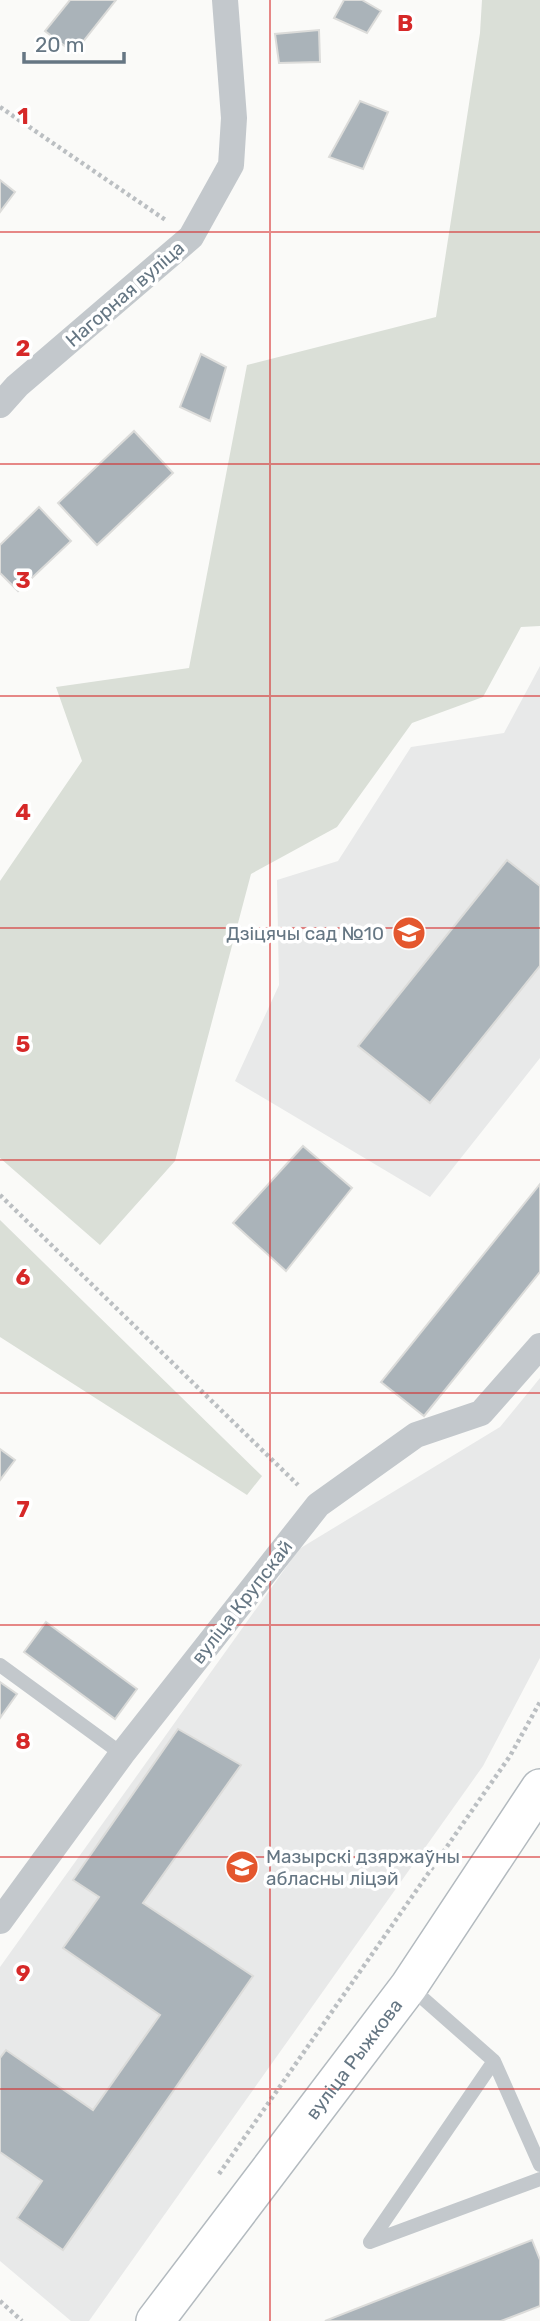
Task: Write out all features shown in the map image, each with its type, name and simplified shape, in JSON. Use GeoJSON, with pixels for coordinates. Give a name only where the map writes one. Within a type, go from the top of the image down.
{"type":"FeatureCollection","features":[{"type":"Feature","properties":{"kind":"main road","name":"вуліца Рыжкова"},"geometry":{"type":"LineString","coordinates":[[155,2321],[409,1986],[540,1788]]}},
{"type":"Feature","properties":{"kind":"street","name":"Нагорная вуліца"},"geometry":{"type":"LineString","coordinates":[[0,405],[17,387],[191,237],[232,165],[234,118],[225,0]]}},
{"type":"Feature","properties":{"kind":"street","name":"вуліца Крупскай"},"geometry":{"type":"LineString","coordinates":[[0,1921],[122,1754],[318,1505],[416,1435],[481,1413],[540,1346]]}},
{"type":"Feature","properties":{"kind":"lane"},"geometry":{"type":"LineString","coordinates":[[0,1665],[122,1754]]}},
{"type":"Feature","properties":{"kind":"lane"},"geometry":{"type":"LineString","coordinates":[[409,1986],[494,2061],[540,2165]]}},
{"type":"Feature","properties":{"kind":"lane"},"geometry":{"type":"LineString","coordinates":[[494,2061],[370,2242],[540,2179]]}},
{"type":"Feature","properties":{"kind":"path"},"geometry":{"type":"LineString","coordinates":[[0,107],[191,237]]}},
{"type":"Feature","properties":{"kind":"path"},"geometry":{"type":"LineString","coordinates":[[0,1195],[318,1505]]}},
{"type":"Feature","properties":{"kind":"path"},"geometry":{"type":"LineString","coordinates":[[211,2185],[510,1756],[540,1702]]}},
{"type":"Feature","properties":{"kind":"path"},"geometry":{"type":"LineString","coordinates":[[0,2301],[22,2321]]}},
{"type":"Feature","properties":{"kind":"shaded area"},"geometry":{"type":"Polygon","coordinates":[[[482,0],[540,0],[540,626],[521,627],[483,697],[412,723],[337,827],[251,874],[175,1161],[100,1245],[0,1158],[0,881],[82,761],[56,687],[189,668],[247,365],[436,317],[480,33],[482,0]]]}},
{"type":"Feature","properties":{"kind":"shaded area","name":"Дзіцячы сад №10"},"geometry":{"type":"Polygon","coordinates":[[[540,666],[540,1058],[430,1197],[235,1081],[279,985],[277,880],[338,861],[411,747],[504,733],[540,666]]]}},
{"type":"Feature","properties":{"kind":"shaded area"},"geometry":{"type":"Polygon","coordinates":[[[0,1220],[262,1476],[247,1495],[0,1337],[0,1220]]]}},
{"type":"Feature","properties":{"kind":"shaded area","name":"Мазырскі дзяржаўны абласны ліцэй"},"geometry":{"type":"Polygon","coordinates":[[[540,1378],[540,1658],[483,1766],[89,2321],[71,2321],[0,2261],[0,1967],[299,1549],[500,1427],[540,1378]]]}},
{"type":"Feature","properties":{"kind":"building"},"geometry":{"type":"Polygon","coordinates":[[[70,0],[116,0],[74,53],[45,31],[70,0]]]}},
{"type":"Feature","properties":{"kind":"building"},"geometry":{"type":"Polygon","coordinates":[[[344,0],[362,0],[381,11],[367,33],[334,18],[344,0]]]}},
{"type":"Feature","properties":{"kind":"building"},"geometry":{"type":"Polygon","coordinates":[[[319,30],[320,62],[279,63],[275,34],[319,30]]]}},
{"type":"Feature","properties":{"kind":"building"},"geometry":{"type":"Polygon","coordinates":[[[360,101],[388,112],[363,169],[329,157],[360,101]]]}},
{"type":"Feature","properties":{"kind":"building"},"geometry":{"type":"Polygon","coordinates":[[[0,180],[15,192],[0,212],[0,180]]]}},
{"type":"Feature","properties":{"kind":"building"},"geometry":{"type":"Polygon","coordinates":[[[201,354],[226,367],[210,421],[180,407],[201,354]]]}},
{"type":"Feature","properties":{"kind":"building"},"geometry":{"type":"Polygon","coordinates":[[[134,431],[173,473],[97,545],[58,503],[134,431]]]}},
{"type":"Feature","properties":{"kind":"building"},"geometry":{"type":"Polygon","coordinates":[[[39,507],[71,541],[18,591],[0,573],[0,545],[39,507]]]}},
{"type":"Feature","properties":{"kind":"building"},"geometry":{"type":"Polygon","coordinates":[[[507,860],[540,886],[540,966],[430,1103],[358,1046],[507,860]]]}},
{"type":"Feature","properties":{"kind":"building"},"geometry":{"type":"Polygon","coordinates":[[[303,1146],[352,1188],[286,1271],[233,1223],[303,1146]]]}},
{"type":"Feature","properties":{"kind":"building"},"geometry":{"type":"Polygon","coordinates":[[[540,1184],[540,1272],[424,1416],[381,1382],[540,1184]]]}},
{"type":"Feature","properties":{"kind":"building"},"geometry":{"type":"Polygon","coordinates":[[[0,1449],[15,1460],[0,1480],[0,1449]]]}},
{"type":"Feature","properties":{"kind":"building"},"geometry":{"type":"Polygon","coordinates":[[[46,1622],[137,1689],[115,1719],[24,1652],[46,1622]]]}},
{"type":"Feature","properties":{"kind":"building"},"geometry":{"type":"Polygon","coordinates":[[[0,1682],[17,1694],[0,1718],[0,1682]]]}},
{"type":"Feature","properties":{"kind":"building"},"geometry":{"type":"Polygon","coordinates":[[[178,1729],[241,1765],[143,1903],[253,1976],[63,2250],[17,2218],[42,2181],[0,2152],[0,2058],[6,2050],[93,2110],[160,2015],[63,1948],[99,1897],[73,1880],[178,1729]]]}},
{"type":"Feature","properties":{"kind":"building"},"geometry":{"type":"Polygon","coordinates":[[[532,2240],[540,2260],[540,2306],[501,2321],[325,2321],[532,2240]]]}},
{"type":"Feature","properties":{"kind":"place","name":"Дзіцячы сад №10"},"geometry":{"type":"Point","coordinates":[409,933]}},
{"type":"Feature","properties":{"kind":"place","name":"Мазырскі дзяржаўны абласны ліцэй"},"geometry":{"type":"Point","coordinates":[242,1867]}}]}
